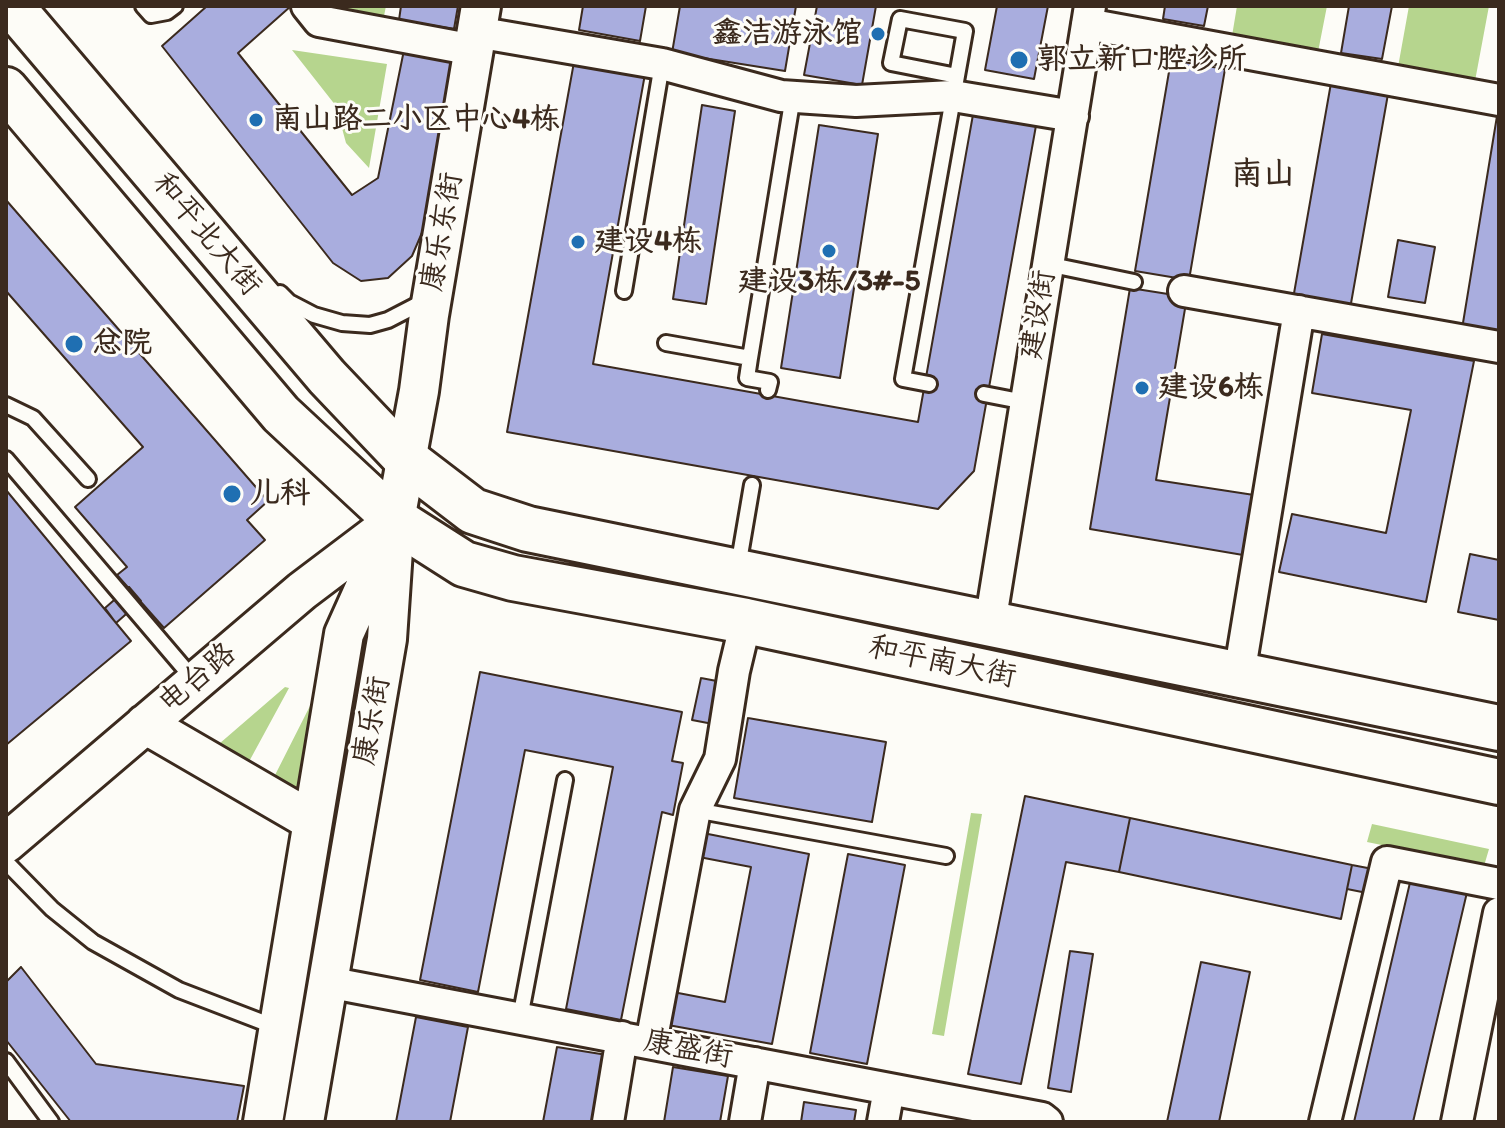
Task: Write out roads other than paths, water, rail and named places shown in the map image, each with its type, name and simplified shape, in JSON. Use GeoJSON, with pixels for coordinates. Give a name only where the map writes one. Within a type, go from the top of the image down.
{"type":"FeatureCollection","features":[{"type":"Feature","properties":{"kind":"main road","name":"和平北大街"},"geometry":{"type":"LineString","coordinates":[[12,6],[327,377],[405,459]]}},
{"type":"Feature","properties":{"kind":"main road","name":"和平北大街"},"geometry":{"type":"LineString","coordinates":[[6,89],[281,414],[395,520]]}},
{"type":"Feature","properties":{"kind":"main road","name":"和平南大街"},"geometry":{"type":"LineString","coordinates":[[405,459],[473,511],[528,529],[1499,728]]}},
{"type":"Feature","properties":{"kind":"main road","name":"和平南大街"},"geometry":{"type":"LineString","coordinates":[[395,520],[464,564],[513,578],[746,621],[1499,782]]}},
{"type":"Feature","properties":{"kind":"street"},"geometry":{"type":"LineString","coordinates":[[307,6],[319,21],[477,29],[662,64],[781,96],[856,101],[955,86],[1073,116]]}},
{"type":"Feature","properties":{"kind":"street"},"geometry":{"type":"LineString","coordinates":[[1089,15],[1499,100]]}},
{"type":"Feature","properties":{"kind":"street","name":"建设街"},"geometry":{"type":"LineString","coordinates":[[990,624],[1089,15]]}},
{"type":"Feature","properties":{"kind":"street","name":"康乐东街"},"geometry":{"type":"LineString","coordinates":[[405,459],[419,391],[477,29]]}},
{"type":"Feature","properties":{"kind":"street"},"geometry":{"type":"LineString","coordinates":[[1184,291],[1499,347]]}},
{"type":"Feature","properties":{"kind":"street"},"geometry":{"type":"LineString","coordinates":[[1239,675],[1299,311]]}},
{"type":"Feature","properties":{"kind":"street","name":"康乐街"},"geometry":{"type":"LineString","coordinates":[[304,1122],[387,639],[395,520],[405,459]]}},
{"type":"Feature","properties":{"kind":"street"},"geometry":{"type":"LineString","coordinates":[[263,1122],[344,634],[395,520]]}},
{"type":"Feature","properties":{"kind":"street","name":"电台路"},"geometry":{"type":"LineString","coordinates":[[6,843],[302,591],[395,520]]}},
{"type":"Feature","properties":{"kind":"street"},"geometry":{"type":"LineString","coordinates":[[608,1122],[637,1040],[695,810],[720,759],[734,671],[746,621]]}},
{"type":"Feature","properties":{"kind":"street"},"geometry":{"type":"LineString","coordinates":[[145,724],[312,821]]}},
{"type":"Feature","properties":{"kind":"street"},"geometry":{"type":"LineString","coordinates":[[1325,1122],[1387,862],[1499,884]]}},
{"type":"Feature","properties":{"kind":"street"},"geometry":{"type":"LineString","coordinates":[[1457,1122],[1499,913]]}},
{"type":"Feature","properties":{"kind":"street","name":"康盛街"},"geometry":{"type":"LineString","coordinates":[[327,982],[1042,1118],[1047,1122]]}},
{"type":"Feature","properties":{"kind":"street"},"geometry":{"type":"LineString","coordinates":[[745,1122],[755,1063]]}},
{"type":"Feature","properties":{"kind":"street"},"geometry":{"type":"LineString","coordinates":[[883,1122],[889,1089]]}},
{"type":"Feature","properties":{"kind":"lane"},"geometry":{"type":"LineString","coordinates":[[143,6],[151,15],[167,12],[175,6]]}},
{"type":"Feature","properties":{"kind":"lane"},"geometry":{"type":"LineString","coordinates":[[929,384],[903,379],[965,31],[900,19],[891,63],[955,86]]}},
{"type":"Feature","properties":{"kind":"lane"},"geometry":{"type":"LineString","coordinates":[[624,291],[662,64]]}},
{"type":"Feature","properties":{"kind":"lane"},"geometry":{"type":"LineString","coordinates":[[768,390],[770,382],[747,378],[793,96]]}},
{"type":"Feature","properties":{"kind":"lane"},"geometry":{"type":"LineString","coordinates":[[1047,264],[1134,282]]}},
{"type":"Feature","properties":{"kind":"lane"},"geometry":{"type":"LineString","coordinates":[[268,281],[289,302],[314,315],[342,323],[370,325],[388,320],[417,305],[434,285]]}},
{"type":"Feature","properties":{"kind":"lane"},"geometry":{"type":"LineString","coordinates":[[666,343],[750,358]]}},
{"type":"Feature","properties":{"kind":"lane"},"geometry":{"type":"LineString","coordinates":[[984,394],[1025,402]]}},
{"type":"Feature","properties":{"kind":"lane"},"geometry":{"type":"LineString","coordinates":[[6,405],[33,418],[88,479]]}},
{"type":"Feature","properties":{"kind":"lane"},"geometry":{"type":"LineString","coordinates":[[6,459],[195,681]]}},
{"type":"Feature","properties":{"kind":"lane"},"geometry":{"type":"LineString","coordinates":[[737,572],[752,485]]}},
{"type":"Feature","properties":{"kind":"lane"},"geometry":{"type":"LineString","coordinates":[[520,1018],[565,780]]}},
{"type":"Feature","properties":{"kind":"lane"},"geometry":{"type":"LineString","coordinates":[[695,810],[946,856]]}},
{"type":"Feature","properties":{"kind":"lane"},"geometry":{"type":"LineString","coordinates":[[6,862],[52,909],[93,942],[179,990],[279,1028]]}},
{"type":"Feature","properties":{"kind":"lane"},"geometry":{"type":"LineString","coordinates":[[6,1061],[51,1122]]}},
{"type":"Feature","properties":{"kind":"place","name":"鑫洁游泳馆"},"geometry":{"type":"Point","coordinates":[878,34]}},
{"type":"Feature","properties":{"kind":"place","name":"郭立新口腔诊所"},"geometry":{"type":"Point","coordinates":[1019,60]}},
{"type":"Feature","properties":{"kind":"place","name":"南山路二小区中心4栋"},"geometry":{"type":"Point","coordinates":[256,120]}},
{"type":"Feature","properties":{"kind":"place","name":"建设4栋"},"geometry":{"type":"Point","coordinates":[578,242]}},
{"type":"Feature","properties":{"kind":"place","name":"建设3栋/3#-5"},"geometry":{"type":"Point","coordinates":[829,251]}},
{"type":"Feature","properties":{"kind":"place","name":"总院"},"geometry":{"type":"Point","coordinates":[74,344]}},
{"type":"Feature","properties":{"kind":"place","name":"建设6栋"},"geometry":{"type":"Point","coordinates":[1142,388]}},
{"type":"Feature","properties":{"kind":"place","name":"儿科"},"geometry":{"type":"Point","coordinates":[232,494]}},
{"type":"Feature","properties":{"kind":"district","name":"南山"},"geometry":{"type":"Point","coordinates":[1263,176]}}]}
